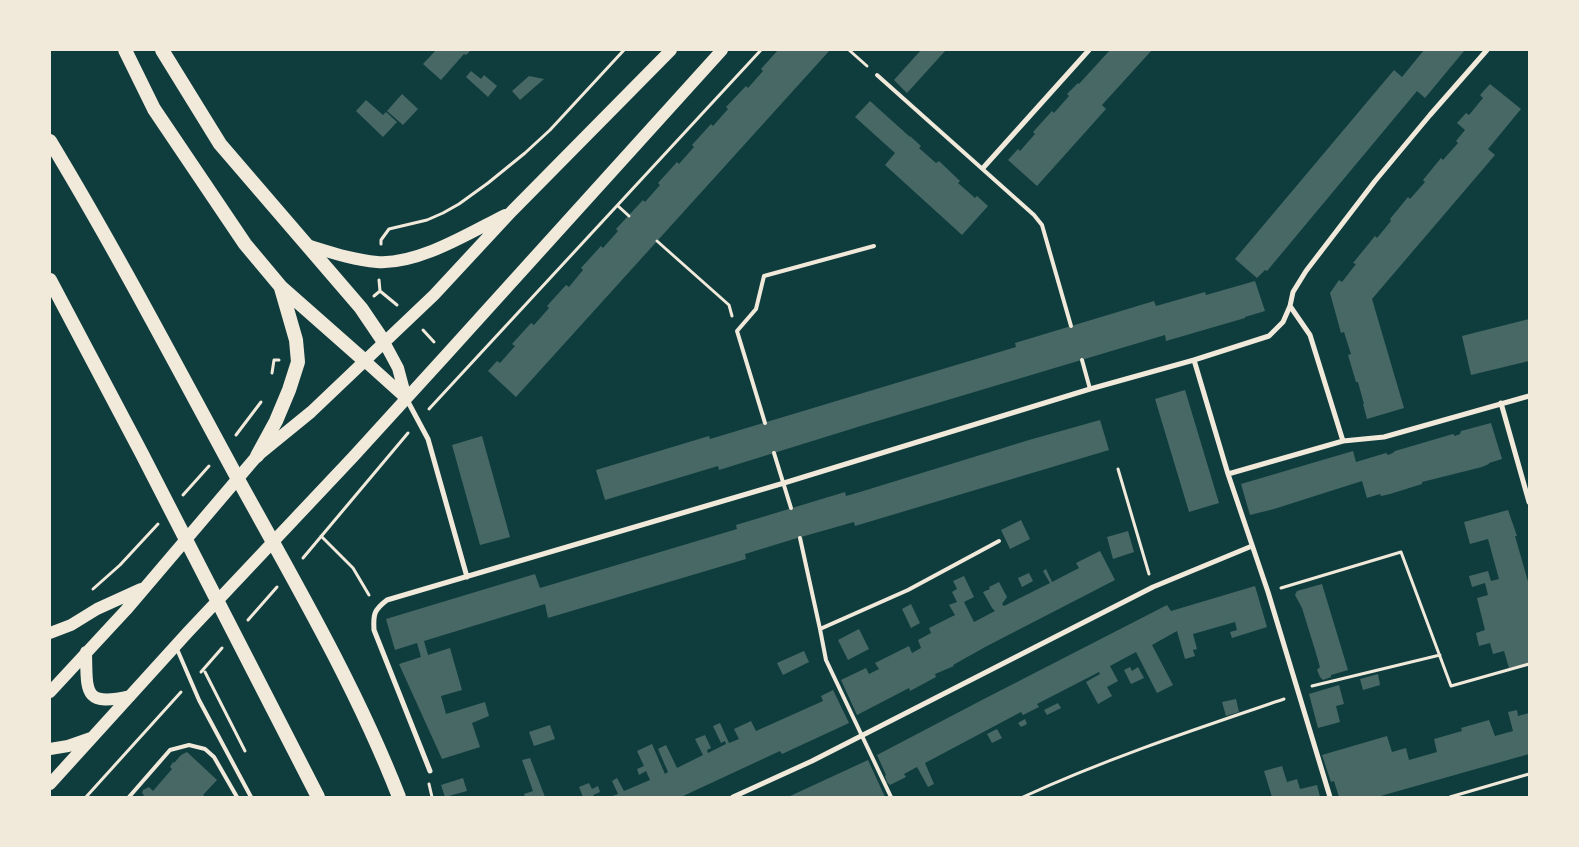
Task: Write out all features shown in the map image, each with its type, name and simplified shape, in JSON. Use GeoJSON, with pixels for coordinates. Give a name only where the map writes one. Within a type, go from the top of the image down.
{"type":"FeatureCollection","features":[{"type":"Feature","properties":{"kind":"highway"},"geometry":{"type":"LineString","coordinates":[[125,50],[154,109],[245,244],[281,287],[366,362]]}},
{"type":"Feature","properties":{"kind":"highway"},"geometry":{"type":"LineString","coordinates":[[162,50],[220,144],[361,308],[384,342]]}},
{"type":"Feature","properties":{"kind":"highway"},"geometry":{"type":"LineString","coordinates":[[50,141],[171,356],[329,644],[382,754],[399,797]]}},
{"type":"Feature","properties":{"kind":"highway"},"geometry":{"type":"LineString","coordinates":[[50,280],[142,454],[318,797]]}},
{"type":"Feature","properties":{"kind":"highway"},"geometry":{"type":"LineString","coordinates":[[257,456],[276,421],[298,362],[296,340],[281,287]]}},
{"type":"Feature","properties":{"kind":"main road"},"geometry":{"type":"LineString","coordinates":[[50,692],[146,587],[257,456],[311,412],[366,362],[384,342],[434,295],[512,212],[671,50]]}},
{"type":"Feature","properties":{"kind":"main road"},"geometry":{"type":"LineString","coordinates":[[50,784],[175,646],[406,398],[722,50]]}},
{"type":"Feature","properties":{"kind":"main road"},"geometry":{"type":"LineString","coordinates":[[307,245],[347,258],[378,262],[400,261],[420,256],[512,212]]}},
{"type":"Feature","properties":{"kind":"main road"},"geometry":{"type":"LineString","coordinates":[[384,342],[398,368],[406,398]]}},
{"type":"Feature","properties":{"kind":"main road"},"geometry":{"type":"LineString","coordinates":[[366,362],[406,398]]}},
{"type":"Feature","properties":{"kind":"main road"},"geometry":{"type":"LineString","coordinates":[[50,633],[71,625],[97,609],[146,587]]}},
{"type":"Feature","properties":{"kind":"main road"},"geometry":{"type":"LineString","coordinates":[[86,652],[87,687],[90,693],[105,700],[115,700],[130,696]]}},
{"type":"Feature","properties":{"kind":"main road"},"geometry":{"type":"LineString","coordinates":[[50,749],[68,746],[94,737]]}},
{"type":"Feature","properties":{"kind":"street"},"geometry":{"type":"LineString","coordinates":[[983,168],[1088,50]]}},
{"type":"Feature","properties":{"kind":"street"},"geometry":{"type":"LineString","coordinates":[[430,771],[374,630],[373,618],[376,607],[387,600],[784,483],[1269,336],[1283,322],[1294,292],[1306,271],[1375,182],[1487,50]]}},
{"type":"Feature","properties":{"kind":"street"},"geometry":{"type":"LineString","coordinates":[[1290,306],[1310,335],[1343,440]]}},
{"type":"Feature","properties":{"kind":"street"},"geometry":{"type":"LineString","coordinates":[[1194,360],[1228,474],[1268,592],[1330,797]]}},
{"type":"Feature","properties":{"kind":"street"},"geometry":{"type":"LineString","coordinates":[[1228,474],[1343,440],[1384,437],[1529,396]]}},
{"type":"Feature","properties":{"kind":"street"},"geometry":{"type":"LineString","coordinates":[[406,398],[428,439],[468,577]]}},
{"type":"Feature","properties":{"kind":"street"},"geometry":{"type":"LineString","coordinates":[[1501,403],[1529,502]]}},
{"type":"Feature","properties":{"kind":"street"},"geometry":{"type":"LineString","coordinates":[[733,797],[812,762],[1153,587],[1252,546]]}},
{"type":"Feature","properties":{"kind":"lane"},"geometry":{"type":"LineString","coordinates":[[877,74],[983,168],[1034,215],[1042,225],[1071,326]]}},
{"type":"Feature","properties":{"kind":"lane"},"geometry":{"type":"LineString","coordinates":[[765,423],[737,331],[756,310],[764,276],[874,246]]}},
{"type":"Feature","properties":{"kind":"lane"},"geometry":{"type":"LineString","coordinates":[[1082,360],[1090,389]]}},
{"type":"Feature","properties":{"kind":"lane"},"geometry":{"type":"LineString","coordinates":[[774,453],[791,508]]}},
{"type":"Feature","properties":{"kind":"lane"},"geometry":{"type":"LineString","coordinates":[[800,538],[826,660],[891,797]]}},
{"type":"Feature","properties":{"kind":"lane"},"geometry":{"type":"LineString","coordinates":[[820,629],[908,590],[999,541]]}},
{"type":"Feature","properties":{"kind":"lane"},"geometry":{"type":"LineString","coordinates":[[175,646],[199,700],[251,797]]}},
{"type":"Feature","properties":{"kind":"lane"},"geometry":{"type":"LineString","coordinates":[[128,797],[170,750],[189,745],[205,749],[214,757],[237,797]]}},
{"type":"Feature","properties":{"kind":"path"},"geometry":{"type":"LineString","coordinates":[[298,565],[418,420],[761,50]]}},
{"type":"Feature","properties":{"kind":"path"},"geometry":{"type":"LineString","coordinates":[[849,50],[877,74]]}},
{"type":"Feature","properties":{"kind":"path"},"geometry":{"type":"LineString","coordinates":[[618,206],[629,216]]}},
{"type":"Feature","properties":{"kind":"path"},"geometry":{"type":"LineString","coordinates":[[657,241],[729,305],[737,331]]}},
{"type":"Feature","properties":{"kind":"path"},"geometry":{"type":"LineString","coordinates":[[235,436],[241,429]]}},
{"type":"Feature","properties":{"kind":"path"},"geometry":{"type":"LineString","coordinates":[[179,500],[210,464]]}},
{"type":"Feature","properties":{"kind":"path"},"geometry":{"type":"LineString","coordinates":[[1118,469],[1153,587]]}},
{"type":"Feature","properties":{"kind":"path"},"geometry":{"type":"LineString","coordinates":[[92,590],[115,570],[160,521]]}},
{"type":"Feature","properties":{"kind":"path"},"geometry":{"type":"LineString","coordinates":[[321,536],[353,568],[376,607]]}},
{"type":"Feature","properties":{"kind":"path"},"geometry":{"type":"LineString","coordinates":[[1268,592],[1401,552],[1451,686],[1529,664]]}},
{"type":"Feature","properties":{"kind":"path"},"geometry":{"type":"LineString","coordinates":[[245,623],[278,586]]}},
{"type":"Feature","properties":{"kind":"path"},"geometry":{"type":"LineString","coordinates":[[86,797],[226,644]]}},
{"type":"Feature","properties":{"kind":"path"},"geometry":{"type":"LineString","coordinates":[[1023,797],[1108,761],[1299,692],[1440,655]]}},
{"type":"Feature","properties":{"kind":"path"},"geometry":{"type":"LineString","coordinates":[[205,668],[247,754]]}},
{"type":"Feature","properties":{"kind":"path"},"geometry":{"type":"LineString","coordinates":[[1450,797],[1529,774]]}},
{"type":"Feature","properties":{"kind":"building"},"geometry":{"type":"Polygon","coordinates":[[[436,50],[471,50],[466,55],[464,54],[441,80],[423,64],[436,50]]]}},
{"type":"Feature","properties":{"kind":"building"},"geometry":{"type":"Polygon","coordinates":[[[778,50],[830,50],[516,397],[488,371],[497,361],[500,363],[515,346],[512,344],[531,323],[534,325],[549,308],[547,306],[566,285],[569,287],[583,270],[581,268],[601,246],[603,248],[618,231],[616,229],[643,200],[645,202],[660,185],[658,183],[677,162],[679,164],[694,147],[692,145],[711,124],[713,126],[728,109],[726,107],[746,86],[748,88],[763,71],[761,69],[778,50]]]}},
{"type":"Feature","properties":{"kind":"building"},"geometry":{"type":"Polygon","coordinates":[[[921,50],[946,50],[907,93],[894,80],[921,50]]]}},
{"type":"Feature","properties":{"kind":"building"},"geometry":{"type":"Polygon","coordinates":[[[1110,50],[1152,50],[1102,105],[1106,109],[1037,186],[1008,160],[1018,149],[1020,151],[1035,134],[1033,132],[1052,111],[1054,113],[1069,96],[1067,94],[1079,84],[1110,50]]]}},
{"type":"Feature","properties":{"kind":"building"},"geometry":{"type":"Polygon","coordinates":[[[1424,50],[1464,51],[1425,98],[1417,91],[1267,271],[1265,270],[1257,278],[1235,259],[1394,70],[1402,77],[1424,50]]]}},
{"type":"Feature","properties":{"kind":"building"},"geometry":{"type":"Polygon","coordinates":[[[471,71],[481,79],[484,75],[497,86],[488,97],[466,77],[471,71]]]}},
{"type":"Feature","properties":{"kind":"building"},"geometry":{"type":"Polygon","coordinates":[[[529,76],[544,79],[520,100],[512,91],[529,76]]]}},
{"type":"Feature","properties":{"kind":"building"},"geometry":{"type":"Polygon","coordinates":[[[1490,84],[1521,109],[1488,149],[1495,155],[1372,299],[1404,408],[1367,419],[1358,382],[1356,382],[1348,355],[1351,354],[1344,332],[1341,333],[1330,293],[1339,280],[1342,282],[1356,264],[1353,263],[1375,236],[1377,238],[1408,197],[1410,199],[1425,182],[1423,180],[1441,158],[1443,160],[1458,143],[1456,141],[1465,130],[1457,123],[1466,113],[1469,115],[1483,98],[1480,95],[1490,84]]]}},
{"type":"Feature","properties":{"kind":"building"},"geometry":{"type":"Polygon","coordinates":[[[402,94],[418,109],[403,125],[387,111],[402,94]]]}},
{"type":"Feature","properties":{"kind":"building"},"geometry":{"type":"Polygon","coordinates":[[[366,100],[383,115],[386,112],[397,122],[383,137],[356,111],[366,100]]]}},
{"type":"Feature","properties":{"kind":"building"},"geometry":{"type":"Polygon","coordinates":[[[870,101],[921,146],[919,148],[936,163],[939,161],[960,181],[958,183],[975,198],[977,196],[988,206],[962,235],[885,165],[895,153],[855,117],[870,101]]]}},
{"type":"Feature","properties":{"kind":"building"},"geometry":{"type":"Polygon","coordinates":[[[1255,281],[1265,311],[1245,318],[1166,341],[1165,335],[719,470],[718,466],[605,500],[596,470],[709,436],[710,439],[1016,347],[1015,343],[1154,301],[1156,306],[1205,292],[1206,295],[1255,281]]]}},
{"type":"Feature","properties":{"kind":"building"},"geometry":{"type":"Polygon","coordinates":[[[1529,319],[1529,361],[1471,375],[1462,336],[1529,319]]]}},
{"type":"Feature","properties":{"kind":"building"},"geometry":{"type":"Polygon","coordinates":[[[1185,390],[1219,503],[1189,512],[1155,399],[1185,390]]]}},
{"type":"Feature","properties":{"kind":"building"},"geometry":{"type":"Polygon","coordinates":[[[1100,420],[1109,450],[855,526],[854,522],[794,539],[745,554],[746,559],[548,618],[545,604],[424,641],[428,655],[450,648],[462,690],[441,696],[446,714],[485,702],[489,716],[472,723],[480,747],[442,759],[399,664],[421,657],[417,643],[395,650],[386,619],[535,574],[540,588],[737,529],[736,525],[845,492],[846,496],[1100,420]]]}},
{"type":"Feature","properties":{"kind":"building"},"geometry":{"type":"Polygon","coordinates":[[[1491,423],[1502,459],[1482,467],[1422,482],[1422,484],[1390,494],[1381,496],[1380,494],[1367,498],[1362,481],[1250,515],[1241,484],[1353,451],[1356,462],[1386,453],[1388,455],[1395,451],[1453,434],[1455,436],[1460,434],[1461,431],[1491,423]]]}},
{"type":"Feature","properties":{"kind":"building"},"geometry":{"type":"Polygon","coordinates":[[[482,436],[510,537],[480,545],[452,445],[482,436]]]}},
{"type":"Feature","properties":{"kind":"building"},"geometry":{"type":"Polygon","coordinates":[[[1508,510],[1517,536],[1515,536],[1529,585],[1529,663],[1509,668],[1504,651],[1493,654],[1490,643],[1479,646],[1476,633],[1485,630],[1477,598],[1488,595],[1485,583],[1472,587],[1469,576],[1488,571],[1491,581],[1499,579],[1488,539],[1470,544],[1464,522],[1508,510]]]}},
{"type":"Feature","properties":{"kind":"building"},"geometry":{"type":"Polygon","coordinates":[[[1021,520],[1030,539],[1010,549],[1001,530],[1021,520]]]}},
{"type":"Feature","properties":{"kind":"building"},"geometry":{"type":"Polygon","coordinates":[[[1128,531],[1134,552],[1113,559],[1107,537],[1128,531]]]}},
{"type":"Feature","properties":{"kind":"building"},"geometry":{"type":"Polygon","coordinates":[[[1100,551],[1115,580],[987,646],[954,666],[935,674],[936,677],[910,691],[909,688],[857,715],[841,680],[866,668],[869,674],[879,669],[875,663],[909,646],[912,653],[921,648],[918,640],[931,633],[929,628],[955,615],[949,605],[957,602],[952,592],[957,589],[953,581],[964,576],[974,597],[964,602],[974,622],[995,611],[983,592],[990,589],[989,587],[999,582],[1007,597],[1002,604],[1004,606],[1050,583],[1043,571],[1046,569],[1052,582],[1079,568],[1076,563],[1100,551]]]}},
{"type":"Feature","properties":{"kind":"building"},"geometry":{"type":"Polygon","coordinates":[[[1029,573],[1033,581],[1022,587],[1018,578],[1029,573]]]}},
{"type":"Feature","properties":{"kind":"building"},"geometry":{"type":"Polygon","coordinates":[[[1322,584],[1348,670],[1331,675],[1331,677],[1323,680],[1317,670],[1320,667],[1302,608],[1295,595],[1297,591],[1322,584]]]}},
{"type":"Feature","properties":{"kind":"building"},"geometry":{"type":"Polygon","coordinates":[[[1255,586],[1267,627],[1232,638],[1230,632],[1237,630],[1235,622],[1193,634],[1197,649],[1193,650],[1195,656],[1185,659],[1177,631],[1152,645],[1173,685],[1157,693],[1136,652],[1110,666],[1118,681],[1107,687],[1112,696],[1098,704],[1086,682],[1100,674],[1099,672],[1037,704],[1039,707],[1023,715],[1021,712],[925,763],[934,784],[928,787],[917,767],[904,774],[906,777],[890,785],[887,782],[877,755],[1167,605],[1171,611],[1255,586]]]}},
{"type":"Feature","properties":{"kind":"building"},"geometry":{"type":"Polygon","coordinates":[[[911,604],[920,623],[911,628],[902,609],[911,604]]]}},
{"type":"Feature","properties":{"kind":"building"},"geometry":{"type":"Polygon","coordinates":[[[859,629],[869,649],[848,660],[838,640],[859,629]]]}},
{"type":"Feature","properties":{"kind":"building"},"geometry":{"type":"Polygon","coordinates":[[[804,651],[809,662],[783,675],[777,663],[804,651]]]}},
{"type":"Feature","properties":{"kind":"building"},"geometry":{"type":"Polygon","coordinates":[[[1130,667],[1132,671],[1138,667],[1144,678],[1131,684],[1124,670],[1130,667]]]}},
{"type":"Feature","properties":{"kind":"building"},"geometry":{"type":"Polygon","coordinates":[[[1378,674],[1380,685],[1363,690],[1360,679],[1378,674]]]}},
{"type":"Feature","properties":{"kind":"building"},"geometry":{"type":"Polygon","coordinates":[[[1339,685],[1344,704],[1336,706],[1340,722],[1318,728],[1309,694],[1339,685]]]}},
{"type":"Feature","properties":{"kind":"building"},"geometry":{"type":"Polygon","coordinates":[[[833,690],[849,723],[782,754],[780,751],[681,797],[610,797],[618,794],[612,781],[617,778],[624,791],[650,780],[646,771],[639,775],[637,769],[644,766],[637,751],[652,744],[665,774],[668,772],[658,749],[666,745],[677,768],[703,755],[695,739],[705,735],[711,748],[707,750],[708,753],[726,744],[725,741],[721,743],[713,726],[720,723],[729,743],[739,739],[734,729],[751,721],[756,731],[823,701],[821,696],[833,690]]]}},
{"type":"Feature","properties":{"kind":"building"},"geometry":{"type":"Polygon","coordinates":[[[1236,699],[1239,712],[1226,716],[1222,702],[1236,699]]]}},
{"type":"Feature","properties":{"kind":"building"},"geometry":{"type":"Polygon","coordinates":[[[1058,703],[1061,708],[1047,715],[1044,710],[1058,703]]]}},
{"type":"Feature","properties":{"kind":"building"},"geometry":{"type":"Polygon","coordinates":[[[1517,710],[1518,716],[1529,713],[1529,754],[1377,797],[1339,797],[1334,781],[1331,782],[1322,755],[1387,736],[1392,752],[1406,748],[1409,760],[1437,752],[1434,739],[1462,731],[1461,728],[1489,720],[1495,736],[1513,731],[1508,712],[1517,710]]]}},
{"type":"Feature","properties":{"kind":"building"},"geometry":{"type":"Polygon","coordinates":[[[1025,719],[1027,724],[1021,727],[1018,723],[1025,719]]]}},
{"type":"Feature","properties":{"kind":"building"},"geometry":{"type":"Polygon","coordinates":[[[550,725],[555,739],[534,746],[529,732],[550,725]]]}},
{"type":"Feature","properties":{"kind":"building"},"geometry":{"type":"Polygon","coordinates":[[[997,729],[1002,738],[992,743],[987,734],[997,729]]]}},
{"type":"Feature","properties":{"kind":"building"},"geometry":{"type":"Polygon","coordinates":[[[187,752],[217,780],[203,795],[206,797],[142,797],[144,795],[142,793],[143,790],[149,787],[153,791],[172,769],[170,767],[173,762],[187,752]]]}},
{"type":"Feature","properties":{"kind":"building"},"geometry":{"type":"Polygon","coordinates":[[[530,758],[545,797],[525,797],[524,794],[533,791],[522,760],[530,758]]]}},
{"type":"Feature","properties":{"kind":"building"},"geometry":{"type":"Polygon","coordinates":[[[868,760],[885,797],[788,797],[868,760]]]}},
{"type":"Feature","properties":{"kind":"building"},"geometry":{"type":"Polygon","coordinates":[[[1282,766],[1287,782],[1297,779],[1300,789],[1317,785],[1320,797],[1272,797],[1264,771],[1282,766]]]}},
{"type":"Feature","properties":{"kind":"building"},"geometry":{"type":"Polygon","coordinates":[[[463,778],[467,791],[445,797],[441,785],[463,778]]]}},
{"type":"Feature","properties":{"kind":"building"},"geometry":{"type":"Polygon","coordinates":[[[589,783],[592,789],[598,786],[600,792],[593,795],[595,797],[583,797],[579,787],[589,783]]]}}]}
